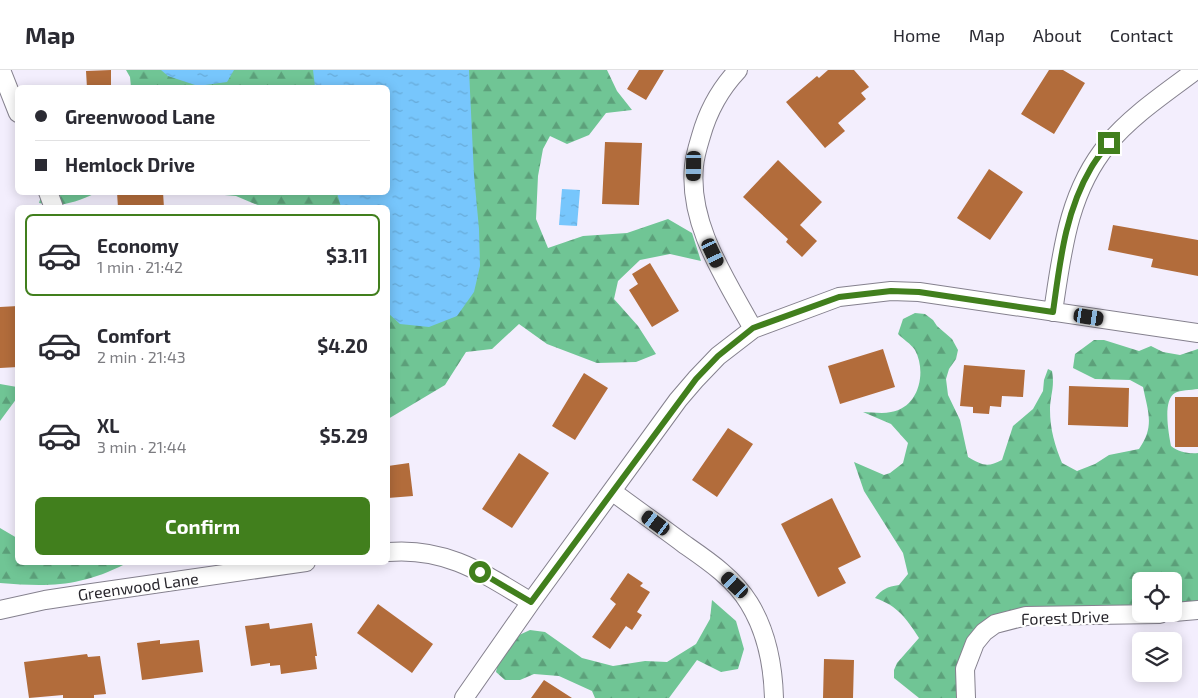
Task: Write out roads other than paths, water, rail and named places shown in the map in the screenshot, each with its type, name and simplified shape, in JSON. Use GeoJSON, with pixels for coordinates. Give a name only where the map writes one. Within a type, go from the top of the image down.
{"type":"FeatureCollection","features":[{"type":"Feature","properties":{"kind":"street"},"geometry":{"type":"LineString","coordinates":[[1,70],[15,105]]}},
{"type":"Feature","properties":{"kind":"street"},"geometry":{"type":"LineString","coordinates":[[738,70],[711,108],[696,152],[693,180],[698,216],[706,238],[753,328]]}},
{"type":"Feature","properties":{"kind":"street"},"geometry":{"type":"LineString","coordinates":[[1053,312],[1068,222],[1091,167],[1109,143],[1138,115],[1196,70]]}},
{"type":"Feature","properties":{"kind":"street"},"geometry":{"type":"LineString","coordinates":[[464,698],[531,602],[696,379],[718,356],[753,328],[829,300],[891,291],[919,292],[1198,334]]}},
{"type":"Feature","properties":{"kind":"street"},"geometry":{"type":"LineString","coordinates":[[612,492],[714,566],[735,585],[748,601],[766,638],[771,659],[774,698]]}},
{"type":"Feature","properties":{"kind":"street"},"geometry":{"type":"LineString","coordinates":[[390,552],[411,551],[447,557],[492,578],[531,602]]}},
{"type":"Feature","properties":{"kind":"street","name":"Greenwood Lane"},"geometry":{"type":"LineString","coordinates":[[0,610],[193,570],[264,565]]}},
{"type":"Feature","properties":{"kind":"street"},"geometry":{"type":"LineString","coordinates":[[1182,611],[1198,610]]}},
{"type":"Feature","properties":{"kind":"street","name":"Forest Drive"},"geometry":{"type":"LineString","coordinates":[[966,698],[965,669],[975,643],[984,632],[995,624],[1026,616],[1132,614]]}},
{"type":"Feature","properties":{"kind":"water"},"geometry":{"type":"Polygon","coordinates":[[[161,70],[234,70],[227,82],[205,85],[195,85],[168,76],[161,70]]]}},
{"type":"Feature","properties":{"kind":"water"},"geometry":{"type":"Polygon","coordinates":[[[313,70],[469,70],[480,266],[474,292],[457,316],[429,327],[400,324],[390,315],[390,205],[340,205],[338,195],[390,195],[390,85],[315,85],[313,70]]]}},
{"type":"Feature","properties":{"kind":"water"},"geometry":{"type":"Polygon","coordinates":[[[562,189],[580,190],[577,226],[559,225],[562,189]]]}}]}
